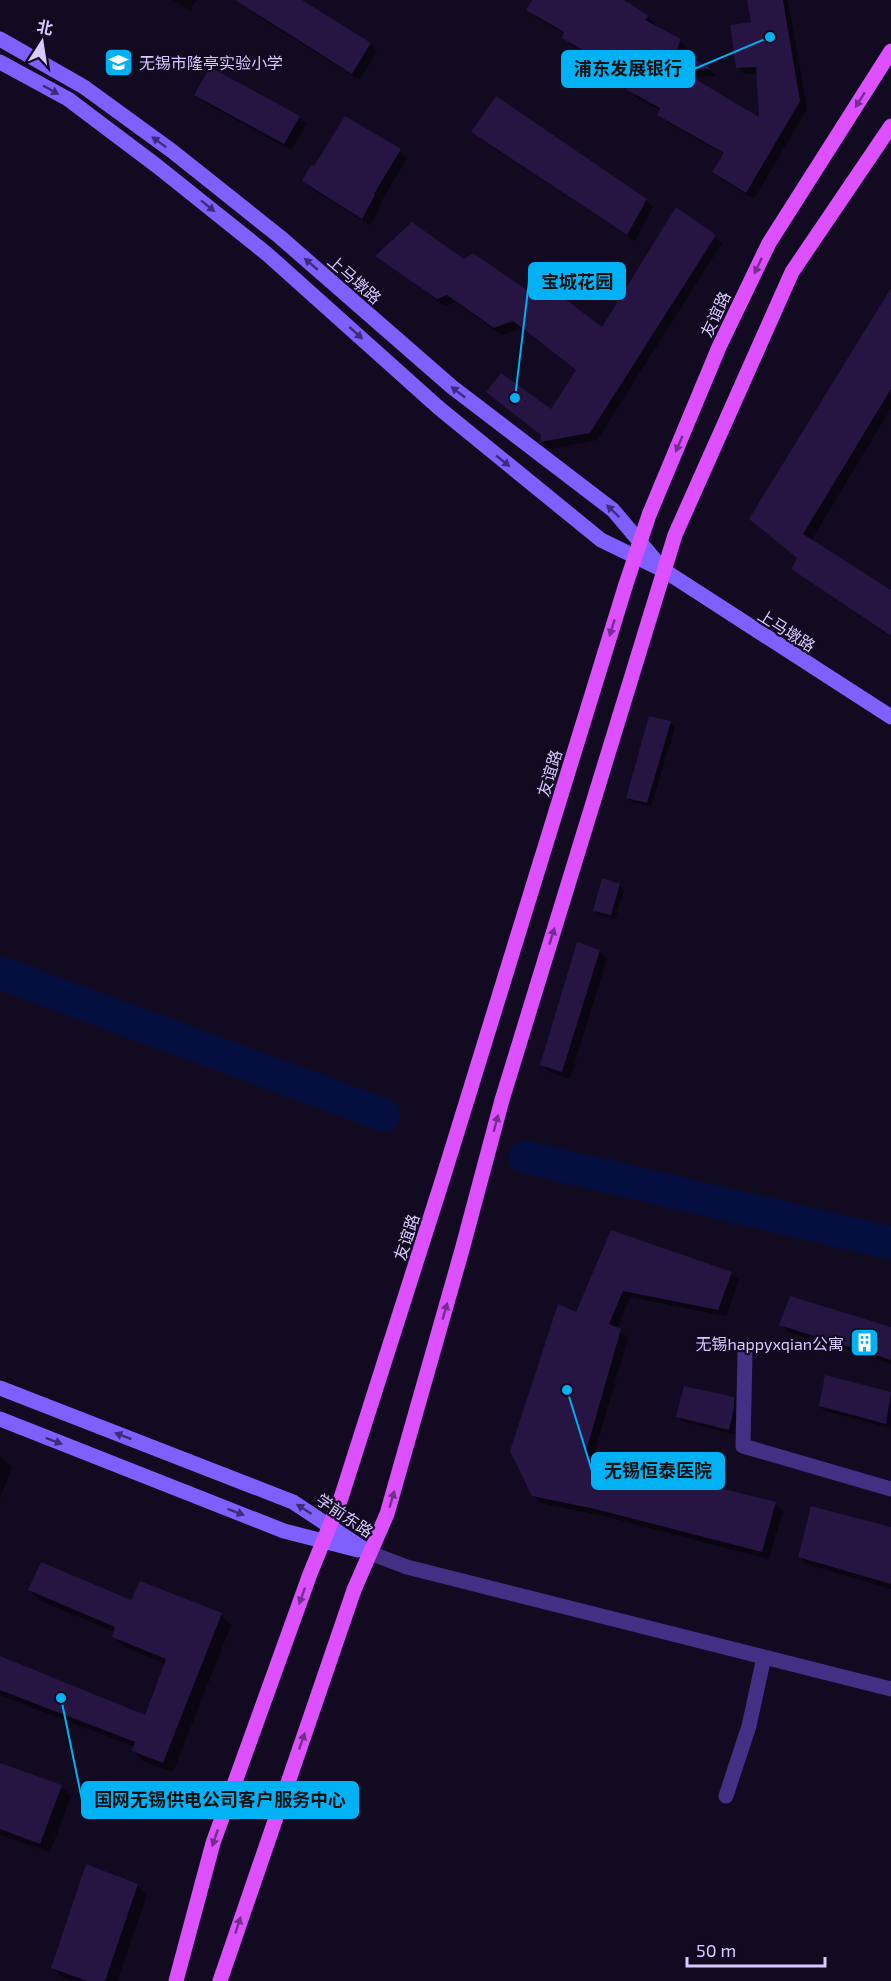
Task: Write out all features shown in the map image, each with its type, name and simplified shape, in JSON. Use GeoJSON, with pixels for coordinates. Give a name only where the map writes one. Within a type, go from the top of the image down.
{"type":"FeatureCollection","features":[{"type":"Feature","properties":{"kind":"main road","name":"友谊路"},"geometry":{"type":"LineString","coordinates":[[176,1981],[213,1843],[323,1541],[341,1498],[649,515],[719,347],[769,243],[891,51]]}},
{"type":"Feature","properties":{"kind":"main road"},"geometry":{"type":"LineString","coordinates":[[220,1981],[354,1590],[387,1514],[502,1101],[675,535],[792,272],[891,126]]}},
{"type":"Feature","properties":{"kind":"street","name":"上马墩路"},"geometry":{"type":"LineString","coordinates":[[0,39],[84,87],[172,151],[280,237],[452,387],[614,510],[637,550],[664,571],[891,717]]}},
{"type":"Feature","properties":{"kind":"street","name":"上马墩路"},"geometry":{"type":"LineString","coordinates":[[0,62],[68,99],[157,166],[267,254],[439,408],[601,540],[637,550]]}},
{"type":"Feature","properties":{"kind":"street"},"geometry":{"type":"LineString","coordinates":[[745,1353],[743,1446],[891,1489]]}},
{"type":"Feature","properties":{"kind":"street","name":"学前东路"},"geometry":{"type":"LineString","coordinates":[[0,1388],[293,1502],[370,1553]]}},
{"type":"Feature","properties":{"kind":"street","name":"学前东路"},"geometry":{"type":"LineString","coordinates":[[0,1419],[284,1531],[370,1553]]}},
{"type":"Feature","properties":{"kind":"street"},"geometry":{"type":"LineString","coordinates":[[370,1553],[407,1567],[891,1689]]}},
{"type":"Feature","properties":{"kind":"street"},"geometry":{"type":"LineString","coordinates":[[726,1796],[749,1726],[764,1657]]}},
{"type":"Feature","properties":{"kind":"building"},"geometry":{"type":"Polygon","coordinates":[[[235,0],[302,0],[371,43],[352,74],[235,0]]]}},
{"type":"Feature","properties":{"kind":"building"},"geometry":{"type":"Polygon","coordinates":[[[532,0],[624,0],[649,16],[645,20],[681,39],[677,49],[711,69],[680,70],[759,117],[756,67],[736,68],[730,25],[751,22],[747,0],[783,0],[800,101],[746,193],[712,172],[724,153],[657,115],[660,108],[627,90],[628,84],[597,66],[599,60],[562,38],[564,32],[526,10],[532,0]]]}},
{"type":"Feature","properties":{"kind":"building"},"geometry":{"type":"Polygon","coordinates":[[[210,67],[300,116],[284,144],[194,95],[210,67]]]}},
{"type":"Feature","properties":{"kind":"building"},"geometry":{"type":"Polygon","coordinates":[[[496,96],[647,199],[627,235],[471,132],[496,96]]]}},
{"type":"Feature","properties":{"kind":"building"},"geometry":{"type":"Polygon","coordinates":[[[345,116],[401,149],[362,219],[302,181],[345,116]]]}},
{"type":"Feature","properties":{"kind":"building"},"geometry":{"type":"Polygon","coordinates":[[[676,207],[716,235],[590,433],[540,442],[541,435],[486,392],[501,373],[551,409],[576,370],[513,321],[494,328],[447,295],[437,299],[375,256],[412,222],[464,259],[473,253],[527,290],[545,284],[602,327],[676,207]]]}},
{"type":"Feature","properties":{"kind":"building"},"geometry":{"type":"Polygon","coordinates":[[[891,288],[891,389],[803,534],[891,590],[891,636],[791,569],[797,558],[749,519],[891,288]]]}},
{"type":"Feature","properties":{"kind":"building"},"geometry":{"type":"Polygon","coordinates":[[[649,716],[671,721],[647,803],[626,798],[649,716]]]}},
{"type":"Feature","properties":{"kind":"building"},"geometry":{"type":"Polygon","coordinates":[[[602,878],[620,884],[611,915],[593,911],[602,878]]]}},
{"type":"Feature","properties":{"kind":"building"},"geometry":{"type":"Polygon","coordinates":[[[577,942],[600,950],[562,1072],[540,1065],[577,942]]]}},
{"type":"Feature","properties":{"kind":"building"},"geometry":{"type":"Polygon","coordinates":[[[611,1230],[732,1272],[718,1310],[623,1291],[609,1324],[621,1329],[585,1455],[776,1502],[762,1552],[595,1509],[532,1496],[510,1451],[558,1304],[576,1312],[611,1230]]]}},
{"type":"Feature","properties":{"kind":"building","name":"无锡happyxqian公寓"},"geometry":{"type":"Polygon","coordinates":[[[790,1296],[891,1327],[891,1360],[779,1325],[790,1296]]]}},
{"type":"Feature","properties":{"kind":"building"},"geometry":{"type":"Polygon","coordinates":[[[825,1375],[891,1392],[886,1424],[819,1406],[825,1375]]]}},
{"type":"Feature","properties":{"kind":"building"},"geometry":{"type":"Polygon","coordinates":[[[684,1386],[734,1397],[729,1430],[676,1417],[684,1386]]]}},
{"type":"Feature","properties":{"kind":"building"},"geometry":{"type":"Polygon","coordinates":[[[811,1506],[891,1527],[891,1584],[798,1557],[811,1506]]]}},
{"type":"Feature","properties":{"kind":"building"},"geometry":{"type":"Polygon","coordinates":[[[41,1562],[131,1600],[140,1581],[222,1613],[163,1763],[132,1751],[135,1742],[0,1690],[0,1656],[145,1715],[166,1659],[112,1637],[115,1627],[28,1590],[41,1562]]]}},
{"type":"Feature","properties":{"kind":"building"},"geometry":{"type":"Polygon","coordinates":[[[0,1763],[62,1785],[40,1844],[0,1829],[0,1763]]]}},
{"type":"Feature","properties":{"kind":"building"},"geometry":{"type":"Polygon","coordinates":[[[86,1864],[138,1884],[105,1981],[87,1981],[51,1968],[86,1864]]]}},
{"type":"Feature","properties":{"kind":"waterway"},"geometry":{"type":"LineString","coordinates":[[0,973],[384,1115]]}},
{"type":"Feature","properties":{"kind":"waterway"},"geometry":{"type":"LineString","coordinates":[[525,1157],[891,1243]]}},
{"type":"Feature","properties":{"kind":"place","name":"浦东发展银行"},"geometry":{"type":"Point","coordinates":[770,37]}},
{"type":"Feature","properties":{"kind":"place","name":"无锡市隆亭实验小学"},"geometry":{"type":"Point","coordinates":[118,62]}},
{"type":"Feature","properties":{"kind":"place","name":"宝城花园"},"geometry":{"type":"Point","coordinates":[515,398]}},
{"type":"Feature","properties":{"kind":"place","name":"无锡happyxqian公寓"},"geometry":{"type":"Point","coordinates":[865,1343]}},
{"type":"Feature","properties":{"kind":"place","name":"无锡恒泰医院"},"geometry":{"type":"Point","coordinates":[567,1390]}},
{"type":"Feature","properties":{"kind":"place","name":"国网无锡供电公司客户服务中心"},"geometry":{"type":"Point","coordinates":[61,1698]}}]}
